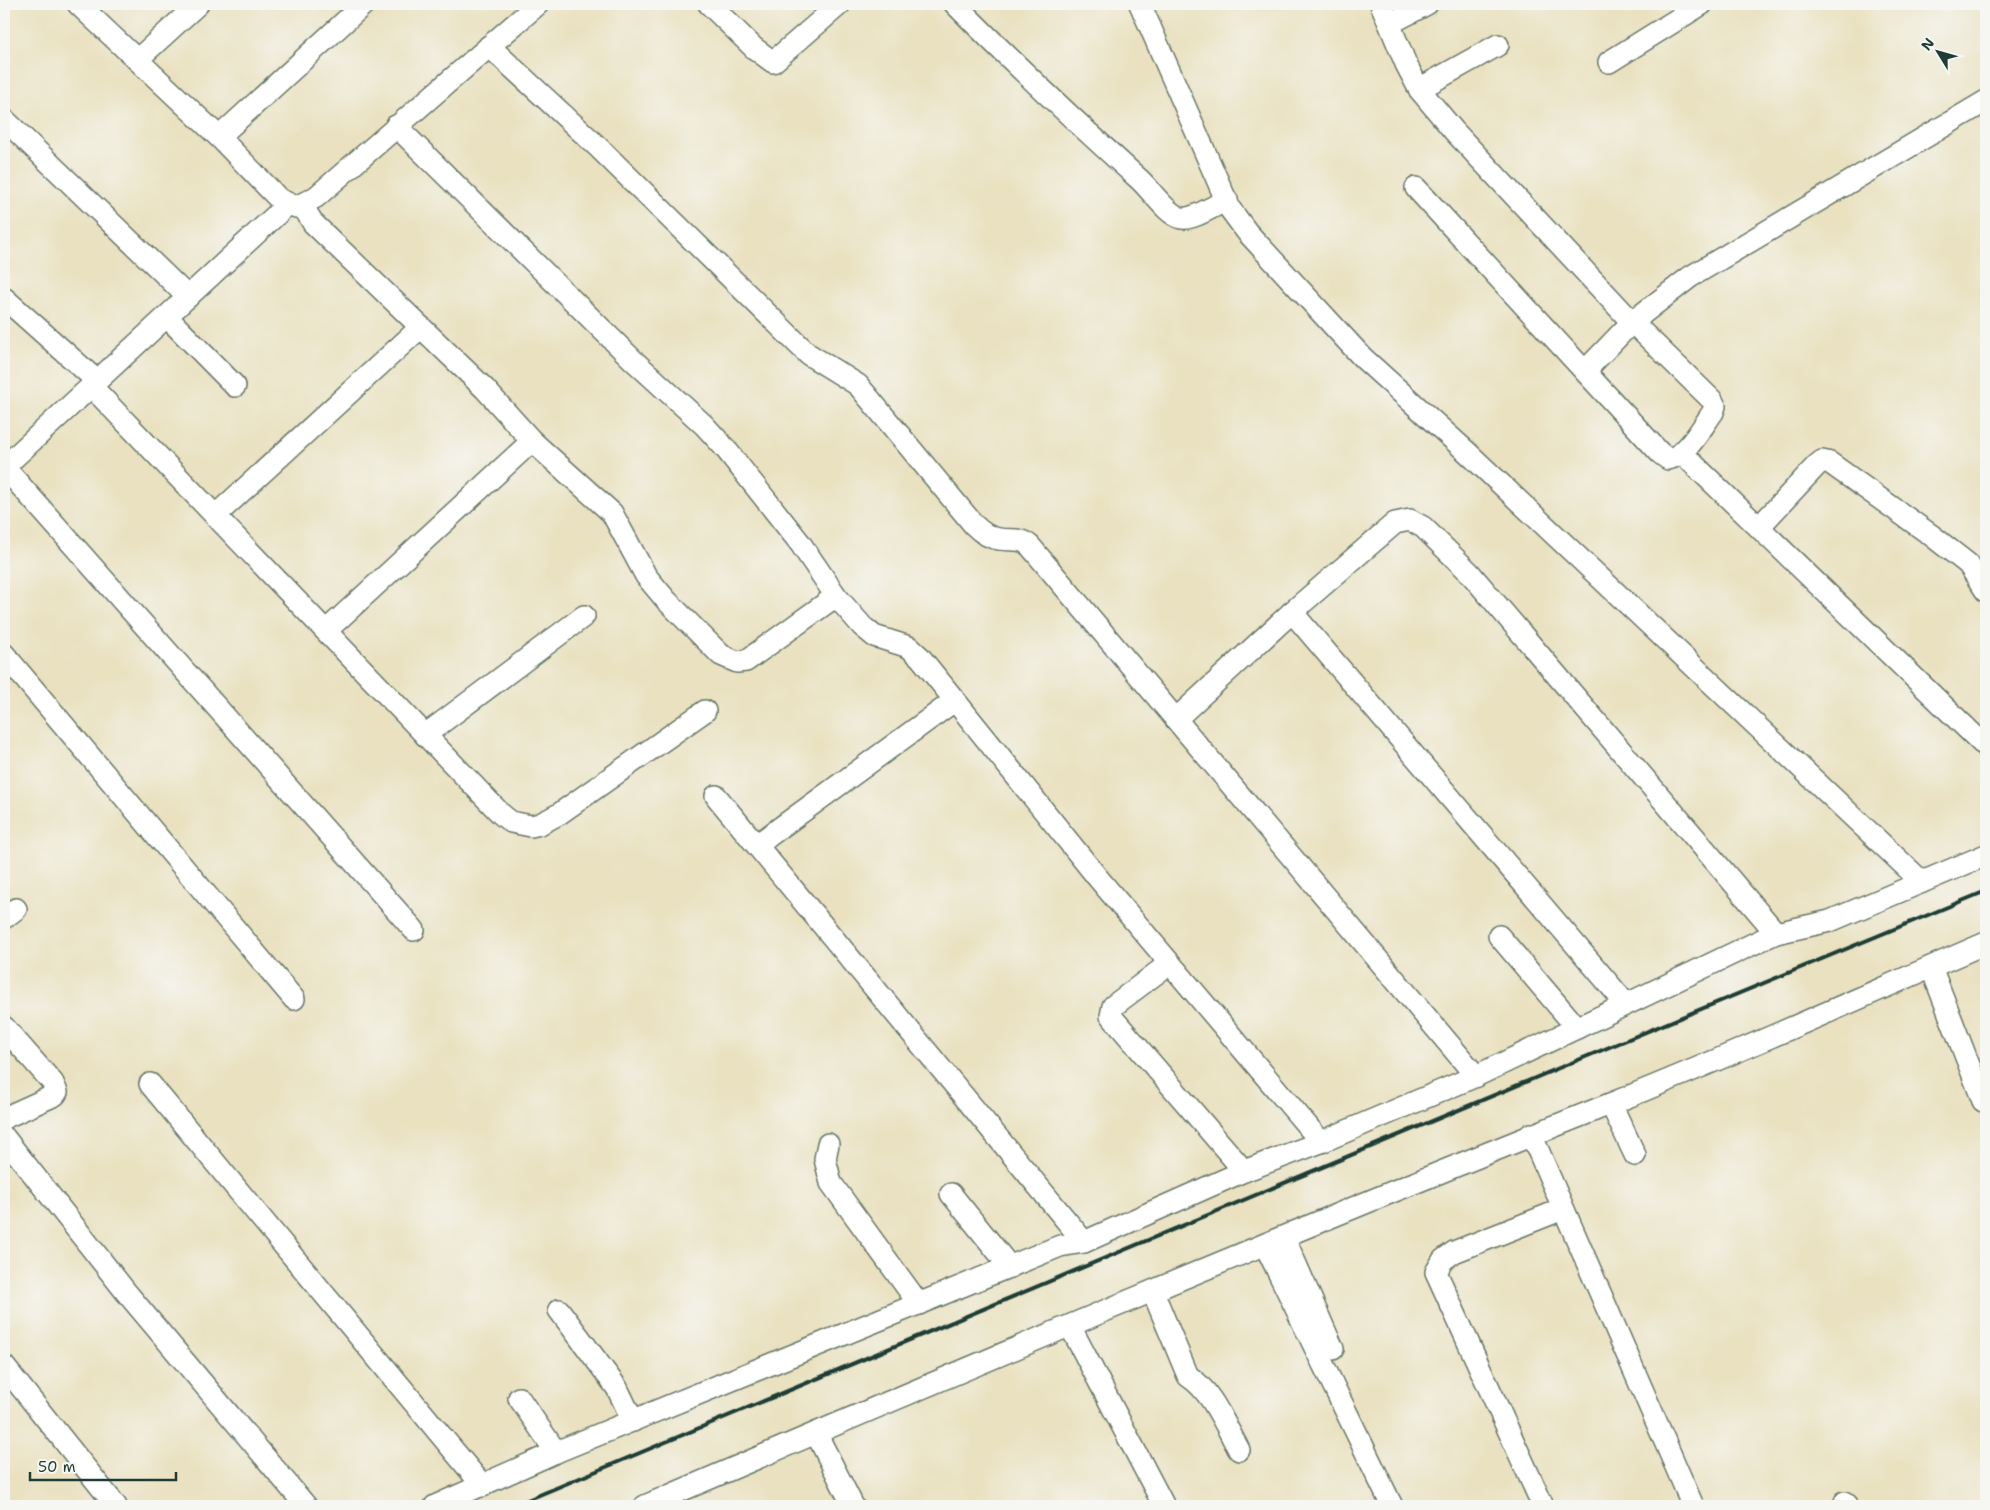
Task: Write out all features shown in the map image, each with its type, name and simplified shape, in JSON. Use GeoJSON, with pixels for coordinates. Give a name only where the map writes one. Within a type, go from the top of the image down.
{"type":"FeatureCollection","features":[{"type":"Feature","properties":{"kind":"street"},"geometry":{"type":"LineString","coordinates":[[78,4],[294,205],[485,389],[532,440],[612,513],[646,576],[666,600],[716,650],[730,660],[746,661],[836,596]]}},
{"type":"Feature","properties":{"kind":"street"},"geometry":{"type":"LineString","coordinates":[[136,60],[198,4]]}},
{"type":"Feature","properties":{"kind":"street"},"geometry":{"type":"LineString","coordinates":[[219,137],[364,4]]}},
{"type":"Feature","properties":{"kind":"street"},"geometry":{"type":"LineString","coordinates":[[414,930],[4,467],[188,296],[294,205],[316,197],[538,4]]}},
{"type":"Feature","properties":{"kind":"street"},"geometry":{"type":"LineString","coordinates":[[709,4],[754,48],[773,62],[840,4]]}},
{"type":"Feature","properties":{"kind":"street"},"geometry":{"type":"LineString","coordinates":[[955,4],[1029,78],[1148,187],[1169,211],[1181,218],[1190,218],[1227,200]]}},
{"type":"Feature","properties":{"kind":"street"},"geometry":{"type":"LineString","coordinates":[[1140,4],[1227,200],[1247,232],[1363,358],[1468,453],[1922,882]]}},
{"type":"Feature","properties":{"kind":"street"},"geometry":{"type":"LineString","coordinates":[[1381,4],[1391,23],[1406,64],[1419,89],[1454,131],[1632,322],[1712,400],[1715,406],[1713,412],[1682,453],[1675,458],[1668,459],[1660,454],[1416,188]]}},
{"type":"Feature","properties":{"kind":"street"},"geometry":{"type":"LineString","coordinates":[[1391,23],[1427,4]]}},
{"type":"Feature","properties":{"kind":"street"},"geometry":{"type":"LineString","coordinates":[[1609,62],[1702,4]]}},
{"type":"Feature","properties":{"kind":"street"},"geometry":{"type":"LineString","coordinates":[[1419,89],[1498,45]]}},
{"type":"Feature","properties":{"kind":"street"},"geometry":{"type":"LineString","coordinates":[[489,46],[598,146],[808,354],[858,385],[974,525],[990,537],[1018,539],[1030,546],[1476,1076]]}},
{"type":"Feature","properties":{"kind":"street"},"geometry":{"type":"LineString","coordinates":[[1585,371],[1632,322],[1690,277],[1986,101]]}},
{"type":"Feature","properties":{"kind":"street"},"geometry":{"type":"LineString","coordinates":[[4,119],[188,296]]}},
{"type":"Feature","properties":{"kind":"street"},"geometry":{"type":"LineString","coordinates":[[396,126],[633,360],[704,425],[725,448],[800,543],[836,596],[862,626],[874,636],[909,647],[920,656],[954,701],[1320,1142]]}},
{"type":"Feature","properties":{"kind":"street"},"geometry":{"type":"LineString","coordinates":[[4,298],[94,384],[216,515],[501,814],[511,822],[531,826],[540,824],[559,814],[705,711]]}},
{"type":"Feature","properties":{"kind":"street"},"geometry":{"type":"LineString","coordinates":[[167,317],[235,386]]}},
{"type":"Feature","properties":{"kind":"street"},"geometry":{"type":"LineString","coordinates":[[216,515],[421,328]]}},
{"type":"Feature","properties":{"kind":"street"},"geometry":{"type":"LineString","coordinates":[[327,630],[532,440]]}},
{"type":"Feature","properties":{"kind":"street"},"geometry":{"type":"LineString","coordinates":[[1682,453],[1760,526],[1986,747]]}},
{"type":"Feature","properties":{"kind":"street"},"geometry":{"type":"LineString","coordinates":[[1760,526],[1816,465],[1822,461],[1830,463],[1931,535],[1968,564],[1986,590]]}},
{"type":"Feature","properties":{"kind":"street"},"geometry":{"type":"LineString","coordinates":[[1176,719],[1292,612],[1395,523],[1406,520],[1416,522],[1469,572],[1776,933]]}},
{"type":"Feature","properties":{"kind":"street"},"geometry":{"type":"LineString","coordinates":[[1292,612],[1626,1004]]}},
{"type":"Feature","properties":{"kind":"street"},"geometry":{"type":"LineString","coordinates":[[425,734],[584,616]]}},
{"type":"Feature","properties":{"kind":"street"},"geometry":{"type":"LineString","coordinates":[[4,654],[294,999]]}},
{"type":"Feature","properties":{"kind":"street"},"geometry":{"type":"LineString","coordinates":[[758,844],[954,701]]}},
{"type":"Feature","properties":{"kind":"street"},"geometry":{"type":"LineString","coordinates":[[716,796],[758,844],[1084,1242]]}},
{"type":"Feature","properties":{"kind":"street"},"geometry":{"type":"LineString","coordinates":[[435,1506],[556,1452],[1060,1246],[1084,1242],[1244,1170],[1320,1142],[1476,1076],[1776,933],[1830,921],[1986,855]]}},
{"type":"Feature","properties":{"kind":"street"},"geometry":{"type":"LineString","coordinates":[[1499,936],[1577,1028]]}},
{"type":"Feature","properties":{"kind":"street"},"geometry":{"type":"LineString","coordinates":[[645,1506],[816,1432],[1531,1134],[1611,1104],[1986,943]]}},
{"type":"Feature","properties":{"kind":"street"},"geometry":{"type":"LineString","coordinates":[[1170,963],[1113,1006],[1111,1016],[1244,1170]]}},
{"type":"Feature","properties":{"kind":"street"},"geometry":{"type":"LineString","coordinates":[[1931,967],[1983,1101]]}},
{"type":"Feature","properties":{"kind":"street"},"geometry":{"type":"LineString","coordinates":[[4,1027],[53,1083],[57,1092],[55,1096],[4,1118]]}},
{"type":"Feature","properties":{"kind":"street"},"geometry":{"type":"LineString","coordinates":[[150,1084],[483,1486]]}},
{"type":"Feature","properties":{"kind":"street"},"geometry":{"type":"LineString","coordinates":[[1611,1104],[1635,1155]]}},
{"type":"Feature","properties":{"kind":"street"},"geometry":{"type":"LineString","coordinates":[[1531,1134],[1693,1506]]}},
{"type":"Feature","properties":{"kind":"street"},"geometry":{"type":"LineString","coordinates":[[4,1137],[132,1299],[306,1506]]}},
{"type":"Feature","properties":{"kind":"street"},"geometry":{"type":"LineString","coordinates":[[828,1144],[826,1165],[831,1183],[918,1304]]}},
{"type":"Feature","properties":{"kind":"street"},"geometry":{"type":"LineString","coordinates":[[951,1194],[1010,1267]]}},
{"type":"Feature","properties":{"kind":"street"},"geometry":{"type":"LineString","coordinates":[[1543,1506],[1436,1272],[1443,1260],[1454,1252],[1563,1209]]}},
{"type":"Feature","properties":{"kind":"street"},"geometry":{"type":"LineString","coordinates":[[1274,1241],[1333,1349]]}},
{"type":"Feature","properties":{"kind":"street"},"geometry":{"type":"LineString","coordinates":[[1274,1241],[1392,1506]]}},
{"type":"Feature","properties":{"kind":"street"},"geometry":{"type":"LineString","coordinates":[[1153,1292],[1188,1376],[1198,1382],[1205,1391],[1239,1450]]}},
{"type":"Feature","properties":{"kind":"street"},"geometry":{"type":"LineString","coordinates":[[559,1310],[617,1388],[633,1421]]}},
{"type":"Feature","properties":{"kind":"street"},"geometry":{"type":"LineString","coordinates":[[1070,1326],[1164,1506]]}},
{"type":"Feature","properties":{"kind":"street"},"geometry":{"type":"LineString","coordinates":[[4,1366],[116,1506]]}},
{"type":"Feature","properties":{"kind":"street"},"geometry":{"type":"LineString","coordinates":[[519,1398],[556,1452]]}},
{"type":"Feature","properties":{"kind":"street"},"geometry":{"type":"LineString","coordinates":[[816,1432],[853,1506]]}},
{"type":"Feature","properties":{"kind":"railway"},"geometry":{"type":"LineString","coordinates":[[513,1506],[1986,891]]}}]}
